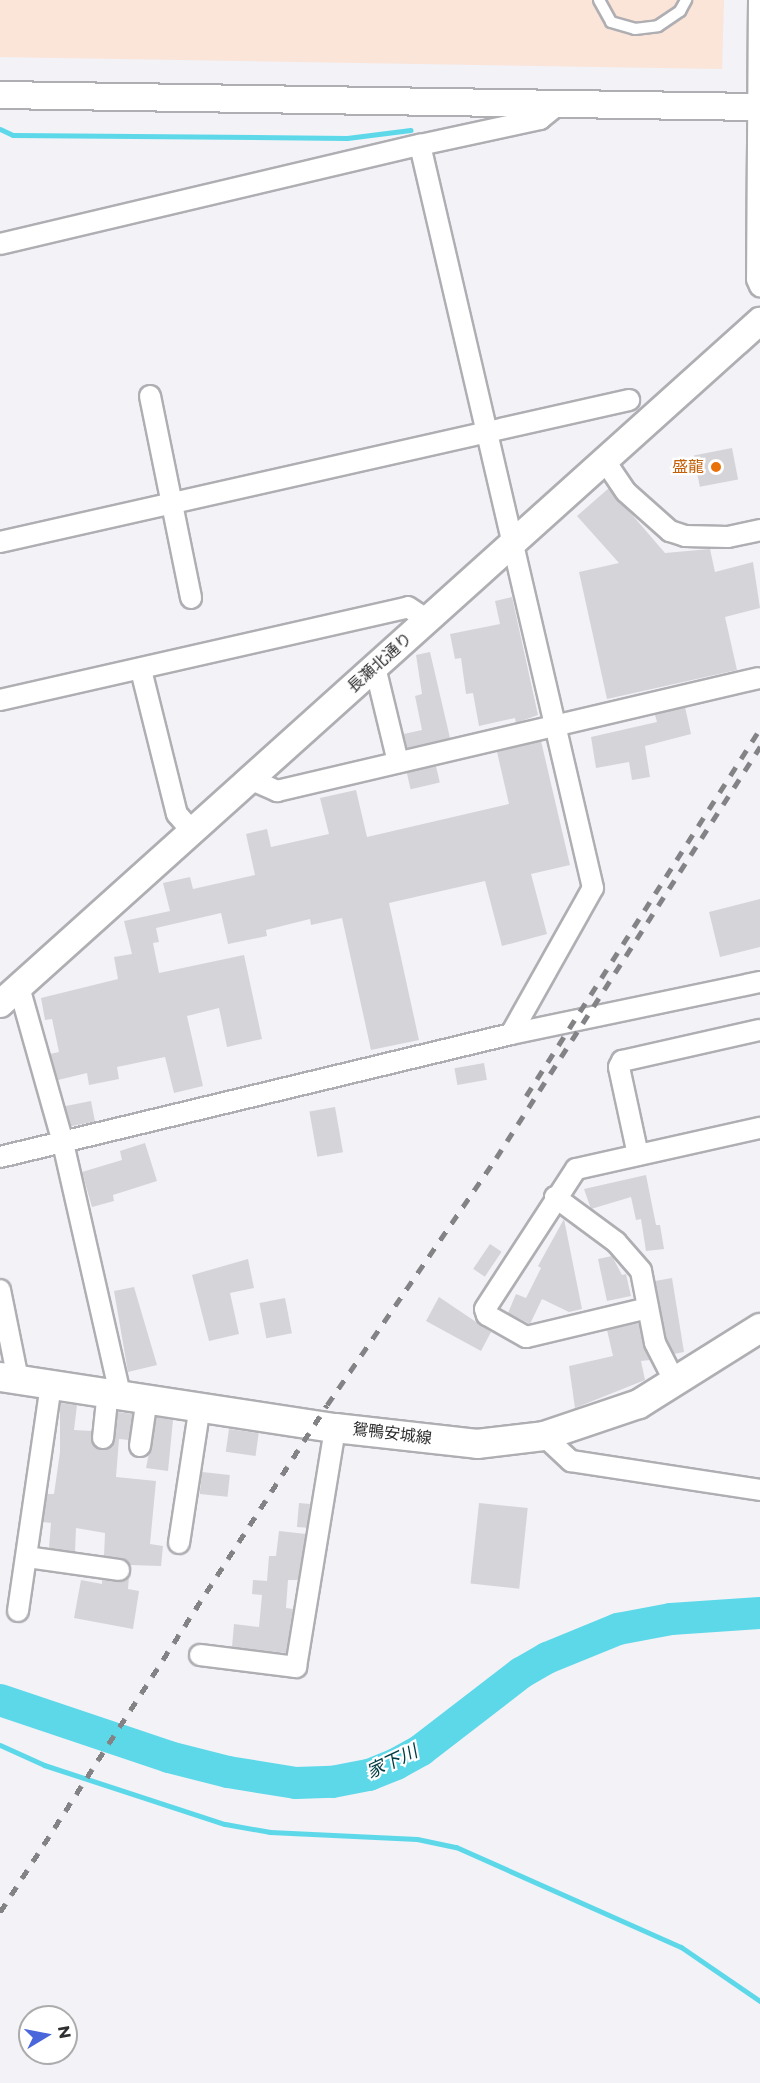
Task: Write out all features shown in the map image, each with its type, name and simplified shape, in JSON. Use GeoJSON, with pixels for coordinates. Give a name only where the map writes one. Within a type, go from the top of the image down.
{"type":"FeatureCollection","features":[{"type":"Feature","properties":{"kind":"main road","name":"鴛鴨安城線"},"geometry":{"type":"LineString","coordinates":[[9,1378],[200,1405],[335,1428],[477,1444],[544,1436],[602,1420],[676,1384],[760,1328]]}},
{"type":"Feature","properties":{"kind":"street"},"geometry":{"type":"LineString","coordinates":[[759,0],[759,65],[756,107],[757,279],[760,286]]}},
{"type":"Feature","properties":{"kind":"street"},"geometry":{"type":"LineString","coordinates":[[0,95],[756,107]]}},
{"type":"Feature","properties":{"kind":"street"},"geometry":{"type":"LineString","coordinates":[[0,244],[540,119],[557,105]]}},
{"type":"Feature","properties":{"kind":"street"},"geometry":{"type":"LineString","coordinates":[[420,145],[489,429],[513,545],[558,726],[593,888],[511,1034]]}},
{"type":"Feature","properties":{"kind":"street","name":"長瀬北通り"},"geometry":{"type":"LineString","coordinates":[[0,1004],[760,321]]}},
{"type":"Feature","properties":{"kind":"street"},"geometry":{"type":"LineString","coordinates":[[150,396],[191,598]]}},
{"type":"Feature","properties":{"kind":"street"},"geometry":{"type":"LineString","coordinates":[[0,542],[489,429],[629,400]]}},
{"type":"Feature","properties":{"kind":"street"},"geometry":{"type":"LineString","coordinates":[[605,461],[626,492],[670,531],[684,536],[728,537],[760,530]]}},
{"type":"Feature","properties":{"kind":"street"},"geometry":{"type":"LineString","coordinates":[[0,700],[408,608],[427,620]]}},
{"type":"Feature","properties":{"kind":"street"},"geometry":{"type":"LineString","coordinates":[[375,667],[398,762]]}},
{"type":"Feature","properties":{"kind":"street"},"geometry":{"type":"LineString","coordinates":[[141,670],[177,814],[191,830]]}},
{"type":"Feature","properties":{"kind":"street"},"geometry":{"type":"LineString","coordinates":[[250,779],[277,791],[758,678]]}},
{"type":"Feature","properties":{"kind":"street"},"geometry":{"type":"LineString","coordinates":[[0,1157],[511,1034],[760,982]]}},
{"type":"Feature","properties":{"kind":"street"},"geometry":{"type":"LineString","coordinates":[[19,987],[63,1143],[140,1446]]}},
{"type":"Feature","properties":{"kind":"street"},"geometry":{"type":"LineString","coordinates":[[638,1155],[619,1067],[622,1061],[760,1030]]}},
{"type":"Feature","properties":{"kind":"street"},"geometry":{"type":"LineString","coordinates":[[648,1308],[526,1336],[487,1315],[489,1302],[555,1197],[576,1169],[760,1128]]}},
{"type":"Feature","properties":{"kind":"street"},"geometry":{"type":"LineString","coordinates":[[555,1197],[616,1242],[640,1271],[655,1343],[676,1384]]}},
{"type":"Feature","properties":{"kind":"street"},"geometry":{"type":"LineString","coordinates":[[0,1290],[9,1378]]}},
{"type":"Feature","properties":{"kind":"street"},"geometry":{"type":"LineString","coordinates":[[18,1611],[51,1384]]}},
{"type":"Feature","properties":{"kind":"street"},"geometry":{"type":"LineString","coordinates":[[103,1438],[125,1394]]}},
{"type":"Feature","properties":{"kind":"street"},"geometry":{"type":"LineString","coordinates":[[179,1543],[200,1405]]}},
{"type":"Feature","properties":{"kind":"street"},"geometry":{"type":"LineString","coordinates":[[200,1655],[296,1666],[335,1428]]}},
{"type":"Feature","properties":{"kind":"street"},"geometry":{"type":"LineString","coordinates":[[544,1436],[571,1461],[760,1490]]}},
{"type":"Feature","properties":{"kind":"street"},"geometry":{"type":"LineString","coordinates":[[27,1557],[119,1570]]}},
{"type":"Feature","properties":{"kind":"lane"},"geometry":{"type":"LineString","coordinates":[[599,0],[611,22],[635,29],[658,26],[680,11],[686,0]]}},
{"type":"Feature","properties":{"kind":"shaded area"},"geometry":{"type":"Polygon","coordinates":[[[0,0],[724,0],[722,69],[0,57],[0,0]]]}},
{"type":"Feature","properties":{"kind":"building"},"geometry":{"type":"Polygon","coordinates":[[[732,448],[738,479],[700,487],[694,455],[732,448]]]}},
{"type":"Feature","properties":{"kind":"building"},"geometry":{"type":"Polygon","coordinates":[[[609,488],[665,553],[710,549],[715,572],[753,562],[760,608],[725,617],[737,670],[607,699],[579,572],[619,563],[577,516],[609,488]]]}},
{"type":"Feature","properties":{"kind":"building"},"geometry":{"type":"Polygon","coordinates":[[[512,597],[538,715],[516,723],[515,718],[479,726],[473,693],[466,694],[461,658],[455,659],[450,634],[500,624],[495,601],[512,597]]]}},
{"type":"Feature","properties":{"kind":"building"},"geometry":{"type":"Polygon","coordinates":[[[430,652],[450,738],[407,748],[404,734],[422,730],[415,696],[422,694],[416,655],[430,652]]]}},
{"type":"Feature","properties":{"kind":"building"},"geometry":{"type":"Polygon","coordinates":[[[685,707],[691,734],[645,746],[650,777],[632,780],[629,762],[596,768],[591,737],[657,722],[655,715],[685,707]]]}},
{"type":"Feature","properties":{"kind":"building"},"geometry":{"type":"Polygon","coordinates":[[[541,741],[570,865],[531,874],[547,934],[502,946],[485,881],[389,903],[419,1040],[371,1050],[342,918],[311,925],[310,919],[266,930],[267,936],[228,944],[221,913],[156,928],[159,942],[153,943],[159,973],[244,955],[262,1039],[227,1047],[219,1008],[187,1016],[203,1086],[174,1093],[165,1057],[117,1067],[119,1079],[89,1085],[87,1073],[58,1080],[50,1054],[59,1052],[52,1019],[45,1020],[41,998],[118,979],[114,957],[132,954],[124,921],[170,911],[163,883],[190,877],[193,889],[255,875],[246,834],[267,829],[271,847],[329,834],[320,798],[356,790],[367,837],[509,804],[497,752],[541,741]]]}},
{"type":"Feature","properties":{"kind":"building"},"geometry":{"type":"Polygon","coordinates":[[[436,766],[440,783],[411,789],[407,773],[436,766]]]}},
{"type":"Feature","properties":{"kind":"building"},"geometry":{"type":"Polygon","coordinates":[[[760,899],[760,947],[720,957],[709,912],[760,899]]]}},
{"type":"Feature","properties":{"kind":"building"},"geometry":{"type":"Polygon","coordinates":[[[484,1063],[487,1080],[457,1085],[454,1068],[484,1063]]]}},
{"type":"Feature","properties":{"kind":"building"},"geometry":{"type":"Polygon","coordinates":[[[91,1101],[95,1122],[69,1127],[64,1106],[91,1101]]]}},
{"type":"Feature","properties":{"kind":"building"},"geometry":{"type":"Polygon","coordinates":[[[335,1107],[343,1152],[317,1157],[309,1112],[335,1107]]]}},
{"type":"Feature","properties":{"kind":"building"},"geometry":{"type":"Polygon","coordinates":[[[145,1143],[157,1181],[113,1195],[114,1201],[92,1207],[82,1172],[122,1160],[120,1151],[145,1143]]]}},
{"type":"Feature","properties":{"kind":"building"},"geometry":{"type":"Polygon","coordinates":[[[646,1175],[656,1225],[660,1225],[664,1249],[646,1251],[641,1219],[636,1220],[631,1197],[591,1209],[584,1189],[646,1175]]]}},
{"type":"Feature","properties":{"kind":"building"},"geometry":{"type":"Polygon","coordinates":[[[564,1219],[582,1309],[569,1312],[542,1299],[530,1324],[508,1313],[516,1294],[526,1298],[541,1268],[538,1266],[564,1219]]]}},
{"type":"Feature","properties":{"kind":"building"},"geometry":{"type":"Polygon","coordinates":[[[490,1244],[502,1252],[485,1277],[473,1269],[490,1244]]]}},
{"type":"Feature","properties":{"kind":"building"},"geometry":{"type":"Polygon","coordinates":[[[612,1256],[622,1275],[626,1274],[631,1296],[607,1301],[598,1259],[612,1256]]]}},
{"type":"Feature","properties":{"kind":"building"},"geometry":{"type":"Polygon","coordinates":[[[248,1259],[254,1288],[230,1293],[239,1334],[209,1341],[192,1275],[248,1259]]]}},
{"type":"Feature","properties":{"kind":"building"},"geometry":{"type":"Polygon","coordinates":[[[672,1278],[684,1352],[674,1354],[666,1339],[655,1281],[672,1278]]]}},
{"type":"Feature","properties":{"kind":"building"},"geometry":{"type":"Polygon","coordinates":[[[134,1287],[157,1365],[128,1372],[114,1291],[134,1287]]]}},
{"type":"Feature","properties":{"kind":"building"},"geometry":{"type":"Polygon","coordinates":[[[439,1297],[491,1332],[481,1351],[426,1321],[439,1297]]]}},
{"type":"Feature","properties":{"kind":"building"},"geometry":{"type":"Polygon","coordinates":[[[285,1298],[292,1333],[266,1338],[259,1303],[285,1298]]]}},
{"type":"Feature","properties":{"kind":"building"},"geometry":{"type":"Polygon","coordinates":[[[639,1323],[650,1360],[641,1361],[645,1380],[575,1408],[569,1366],[613,1356],[607,1330],[639,1323]]]}},
{"type":"Feature","properties":{"kind":"building"},"geometry":{"type":"Polygon","coordinates":[[[60,1403],[77,1405],[74,1430],[92,1431],[92,1443],[101,1450],[113,1445],[118,1412],[133,1414],[129,1440],[119,1439],[116,1477],[156,1481],[150,1544],[163,1546],[161,1566],[130,1565],[121,1558],[104,1556],[105,1533],[76,1528],[75,1552],[49,1548],[51,1523],[43,1522],[47,1494],[54,1494],[60,1452],[60,1403]]]}},
{"type":"Feature","properties":{"kind":"building"},"geometry":{"type":"Polygon","coordinates":[[[156,1417],[173,1420],[168,1471],[146,1468],[156,1417]]]}},
{"type":"Feature","properties":{"kind":"building"},"geometry":{"type":"Polygon","coordinates":[[[229,1429],[259,1433],[256,1456],[226,1452],[229,1429]]]}},
{"type":"Feature","properties":{"kind":"building"},"geometry":{"type":"Polygon","coordinates":[[[202,1472],[230,1475],[228,1497],[200,1494],[202,1472]]]}},
{"type":"Feature","properties":{"kind":"building"},"geometry":{"type":"Polygon","coordinates":[[[299,1503],[310,1504],[308,1528],[297,1527],[299,1503]]]}},
{"type":"Feature","properties":{"kind":"building"},"geometry":{"type":"Polygon","coordinates":[[[479,1503],[528,1508],[519,1589],[471,1584],[479,1503]]]}},
{"type":"Feature","properties":{"kind":"building"},"geometry":{"type":"Polygon","coordinates":[[[279,1531],[306,1534],[298,1580],[288,1580],[286,1608],[293,1609],[286,1653],[232,1647],[234,1624],[259,1627],[262,1595],[252,1594],[253,1580],[267,1581],[269,1556],[276,1556],[279,1531]]]}},
{"type":"Feature","properties":{"kind":"building"},"geometry":{"type":"Polygon","coordinates":[[[129,1577],[128,1589],[139,1591],[133,1629],[74,1618],[81,1580],[102,1584],[102,1580],[118,1582],[129,1577]]]}},
{"type":"Feature","properties":{"kind":"waterway"},"geometry":{"type":"LineString","coordinates":[[0,129],[13,135],[347,138],[411,130]]}},
{"type":"Feature","properties":{"kind":"waterway","name":"家下川"},"geometry":{"type":"LineString","coordinates":[[0,1700],[169,1757],[228,1772],[296,1783],[332,1782],[369,1775],[396,1764],[421,1750],[521,1673],[547,1658],[618,1629],[671,1619],[760,1613]]}},
{"type":"Feature","properties":{"kind":"waterway"},"geometry":{"type":"LineString","coordinates":[[0,1745],[44,1765],[225,1824],[270,1832],[417,1839],[456,1847],[681,1947],[760,2001]]}},
{"type":"Feature","properties":{"kind":"railway"},"geometry":{"type":"LineString","coordinates":[[526,1096],[760,729]]}},
{"type":"Feature","properties":{"kind":"railway"},"geometry":{"type":"LineString","coordinates":[[0,1912],[327,1405],[496,1158],[760,746]]}},
{"type":"Feature","properties":{"kind":"place","name":"盛龍"},"geometry":{"type":"Point","coordinates":[716,467]}}]}
